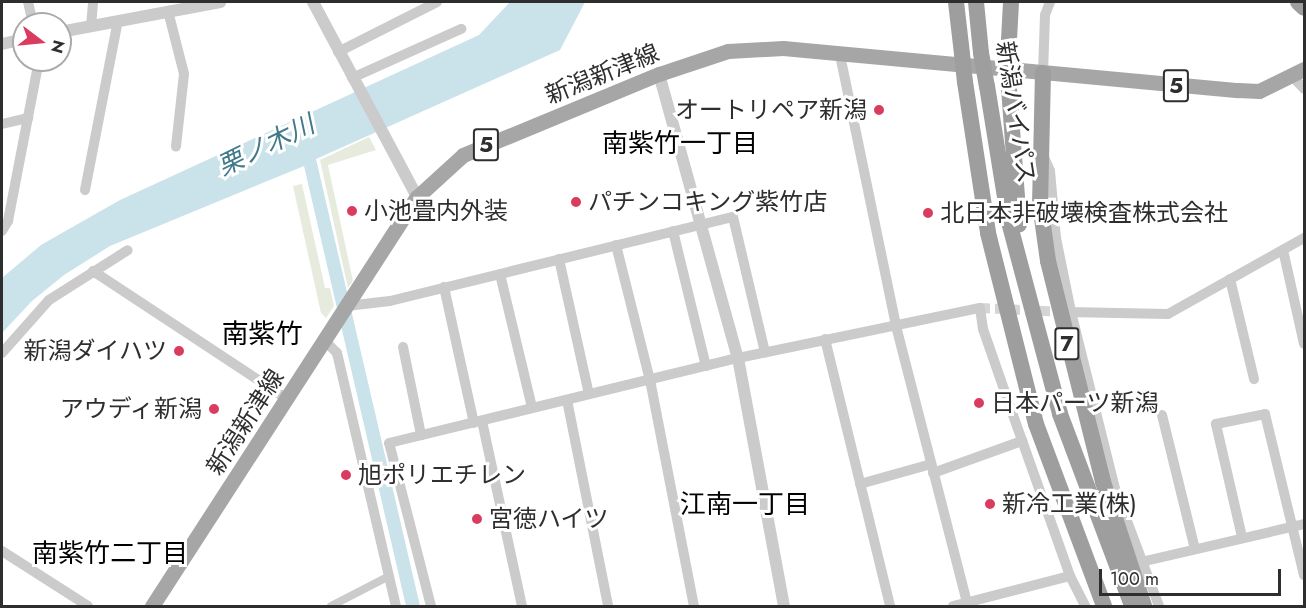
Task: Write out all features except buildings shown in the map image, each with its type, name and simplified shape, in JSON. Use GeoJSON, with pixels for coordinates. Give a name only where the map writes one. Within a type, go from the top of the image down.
{"type":"FeatureCollection","features":[{"type":"Feature","properties":{"kind":"highway","name":"新潟バイパス"},"geometry":{"type":"LineString","coordinates":[[956,2],[965,82],[988,234],[1036,424],[1104,606]]}},
{"type":"Feature","properties":{"kind":"highway","name":"新潟バイパス"},"geometry":{"type":"LineString","coordinates":[[976,2],[981,53],[1009,222],[1060,414],[1132,606]]}},
{"type":"Feature","properties":{"kind":"highway","name":"7"},"geometry":{"type":"LineString","coordinates":[[1011,2],[1009,88],[1022,268]]}},
{"type":"Feature","properties":{"kind":"highway"},"geometry":{"type":"LineString","coordinates":[[1298,2],[1305,8]]}},
{"type":"Feature","properties":{"kind":"highway","name":"7"},"geometry":{"type":"LineString","coordinates":[[1043,73],[1039,147],[1040,204],[1059,310],[1102,482],[1144,606]]}},
{"type":"Feature","properties":{"kind":"main road","name":"新潟新津線"},"geometry":{"type":"LineString","coordinates":[[152,606],[417,197],[463,155],[659,74],[728,51],[783,48],[840,55],[1259,91],[1299,73]]}},
{"type":"Feature","properties":{"kind":"street"},"geometry":{"type":"LineString","coordinates":[[91,26],[93,2]]}},
{"type":"Feature","properties":{"kind":"street"},"geometry":{"type":"LineString","coordinates":[[72,30],[212,2]]}},
{"type":"Feature","properties":{"kind":"street"},"geometry":{"type":"LineString","coordinates":[[313,2],[417,197]]}},
{"type":"Feature","properties":{"kind":"street"},"geometry":{"type":"LineString","coordinates":[[338,52],[437,2]]}},
{"type":"Feature","properties":{"kind":"street"},"geometry":{"type":"LineString","coordinates":[[1043,73],[1044,26],[1050,2]]}},
{"type":"Feature","properties":{"kind":"street"},"geometry":{"type":"LineString","coordinates":[[168,11],[184,74],[176,147]]}},
{"type":"Feature","properties":{"kind":"street"},"geometry":{"type":"LineString","coordinates":[[85,190],[118,21]]}},
{"type":"Feature","properties":{"kind":"street"},"geometry":{"type":"LineString","coordinates":[[354,81],[461,29]]}},
{"type":"Feature","properties":{"kind":"street"},"geometry":{"type":"LineString","coordinates":[[840,55],[896,326],[967,605]]}},
{"type":"Feature","properties":{"kind":"street"},"geometry":{"type":"LineString","coordinates":[[2,231],[8,221],[37,72]]}},
{"type":"Feature","properties":{"kind":"street"},"geometry":{"type":"LineString","coordinates":[[1299,73],[1305,89]]}},
{"type":"Feature","properties":{"kind":"street"},"geometry":{"type":"LineString","coordinates":[[659,74],[703,224],[738,358],[784,606]]}},
{"type":"Feature","properties":{"kind":"street"},"geometry":{"type":"LineString","coordinates":[[2,124],[28,118]]}},
{"type":"Feature","properties":{"kind":"street"},"geometry":{"type":"LineString","coordinates":[[1039,147],[1050,171],[1056,238],[1068,312],[1115,489],[1159,606]]}},
{"type":"Feature","properties":{"kind":"street"},"geometry":{"type":"LineString","coordinates":[[347,306],[444,288],[733,217],[765,352]]}},
{"type":"Feature","properties":{"kind":"street"},"geometry":{"type":"LineString","coordinates":[[673,231],[706,366]]}},
{"type":"Feature","properties":{"kind":"street"},"geometry":{"type":"LineString","coordinates":[[1068,312],[1168,314],[1305,238]]}},
{"type":"Feature","properties":{"kind":"street"},"geometry":{"type":"LineString","coordinates":[[616,245],[650,380],[693,606]]}},
{"type":"Feature","properties":{"kind":"street"},"geometry":{"type":"LineString","coordinates":[[2,353],[49,300],[128,250]]}},
{"type":"Feature","properties":{"kind":"street"},"geometry":{"type":"LineString","coordinates":[[1283,250],[1305,344]]}},
{"type":"Feature","properties":{"kind":"street"},"geometry":{"type":"LineString","coordinates":[[558,259],[590,394]]}},
{"type":"Feature","properties":{"kind":"street"},"geometry":{"type":"LineString","coordinates":[[93,271],[287,399]]}},
{"type":"Feature","properties":{"kind":"street"},"geometry":{"type":"LineString","coordinates":[[500,274],[532,407]]}},
{"type":"Feature","properties":{"kind":"street"},"geometry":{"type":"LineString","coordinates":[[1230,279],[1254,379]]}},
{"type":"Feature","properties":{"kind":"street"},"geometry":{"type":"LineString","coordinates":[[444,288],[522,606]]}},
{"type":"Feature","properties":{"kind":"street"},"geometry":{"type":"LineString","coordinates":[[431,606],[389,443],[738,358],[980,308],[983,329],[1022,441],[1070,576],[1085,606]]}},
{"type":"Feature","properties":{"kind":"street"},"geometry":{"type":"LineString","coordinates":[[825,339],[890,606]]}},
{"type":"Feature","properties":{"kind":"street"},"geometry":{"type":"LineString","coordinates":[[325,340],[338,353],[396,606]]}},
{"type":"Feature","properties":{"kind":"street"},"geometry":{"type":"LineString","coordinates":[[403,347],[421,435]]}},
{"type":"Feature","properties":{"kind":"street"},"geometry":{"type":"LineString","coordinates":[[567,400],[608,606]]}},
{"type":"Feature","properties":{"kind":"street"},"geometry":{"type":"LineString","coordinates":[[1161,414],[1195,549]]}},
{"type":"Feature","properties":{"kind":"street"},"geometry":{"type":"LineString","coordinates":[[1242,537],[1216,424],[1265,414],[1299,525],[1305,575]]}},
{"type":"Feature","properties":{"kind":"street"},"geometry":{"type":"LineString","coordinates":[[860,484],[932,468],[1022,441]]}},
{"type":"Feature","properties":{"kind":"street"},"geometry":{"type":"LineString","coordinates":[[1141,562],[1299,525]]}},
{"type":"Feature","properties":{"kind":"street"},"geometry":{"type":"LineString","coordinates":[[2,551],[88,606]]}},
{"type":"Feature","properties":{"kind":"street"},"geometry":{"type":"LineString","coordinates":[[331,606],[389,576]]}},
{"type":"Feature","properties":{"kind":"street"},"geometry":{"type":"LineString","coordinates":[[953,606],[967,605],[1070,576]]}},
{"type":"Feature","properties":{"kind":"shaded area"},"geometry":{"type":"Polygon","coordinates":[[[369,137],[376,150],[328,165],[353,281],[348,288],[320,160],[369,137]]]}},
{"type":"Feature","properties":{"kind":"shaded area"},"geometry":{"type":"Polygon","coordinates":[[[302,184],[325,288],[330,288],[334,306],[326,318],[321,313],[293,186],[302,184]]]}},
{"type":"Feature","properties":{"kind":"water","name":"栗ノ木川"},"geometry":{"type":"Polygon","coordinates":[[[510,2],[585,2],[560,50],[316,159],[420,606],[406,606],[304,166],[110,246],[64,275],[32,301],[2,333],[2,278],[41,245],[120,200],[479,35],[510,2]]]}},
{"type":"Feature","properties":{"kind":"tunnel"},"geometry":{"type":"LineString","coordinates":[[980,308],[1066,312]]}},
{"type":"Feature","properties":{"kind":"place","name":"オートリペア新潟"},"geometry":{"type":"Point","coordinates":[879,110]}},
{"type":"Feature","properties":{"kind":"place","name":"パチンコキング紫竹店"},"geometry":{"type":"Point","coordinates":[576,202]}},
{"type":"Feature","properties":{"kind":"place","name":"小池畳内外装"},"geometry":{"type":"Point","coordinates":[352,211]}},
{"type":"Feature","properties":{"kind":"place","name":"北日本非破壊検査株式会社"},"geometry":{"type":"Point","coordinates":[928,213]}},
{"type":"Feature","properties":{"kind":"place","name":"新潟ダイハツ"},"geometry":{"type":"Point","coordinates":[179,351]}},
{"type":"Feature","properties":{"kind":"place","name":"日本パーツ新潟"},"geometry":{"type":"Point","coordinates":[979,403]}},
{"type":"Feature","properties":{"kind":"place","name":"アウディ新潟"},"geometry":{"type":"Point","coordinates":[214,409]}},
{"type":"Feature","properties":{"kind":"place","name":"旭ポリエチレン"},"geometry":{"type":"Point","coordinates":[346,475]}},
{"type":"Feature","properties":{"kind":"place","name":"新冷工業(株)"},"geometry":{"type":"Point","coordinates":[990,504]}},
{"type":"Feature","properties":{"kind":"place","name":"宮徳ハイツ"},"geometry":{"type":"Point","coordinates":[477,519]}},
{"type":"Feature","properties":{"kind":"district","name":"南紫竹一丁目"},"geometry":{"type":"Point","coordinates":[680,144]}},
{"type":"Feature","properties":{"kind":"district","name":"南紫竹"},"geometry":{"type":"Point","coordinates":[262,334]}},
{"type":"Feature","properties":{"kind":"district","name":"江南一丁目"},"geometry":{"type":"Point","coordinates":[745,505]}},
{"type":"Feature","properties":{"kind":"district","name":"南紫竹二丁目"},"geometry":{"type":"Point","coordinates":[110,554]}}]}
